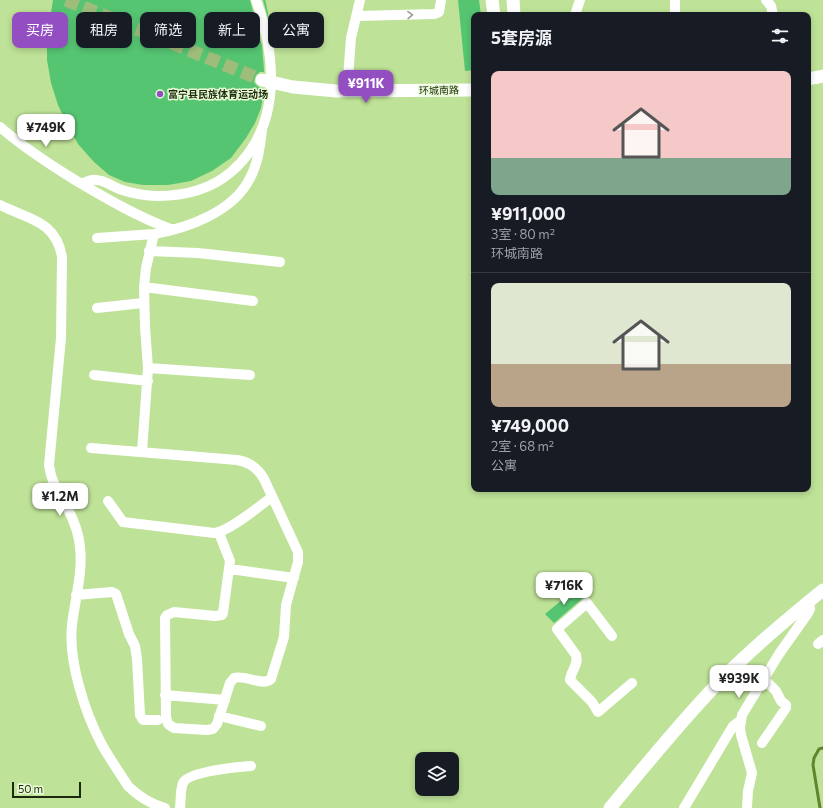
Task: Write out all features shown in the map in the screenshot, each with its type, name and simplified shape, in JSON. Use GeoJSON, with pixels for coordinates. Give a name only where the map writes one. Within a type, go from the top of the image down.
{"type":"FeatureCollection","features":[{"type":"Feature","properties":{"kind":"main road"},"geometry":{"type":"LineString","coordinates":[[492,0],[494,12]]}},
{"type":"Feature","properties":{"kind":"main road"},"geometry":{"type":"LineString","coordinates":[[513,0],[514,12]]}},
{"type":"Feature","properties":{"kind":"main road"},"geometry":{"type":"LineString","coordinates":[[811,78],[823,76]]}},
{"type":"Feature","properties":{"kind":"main road","name":"环城南路"},"geometry":{"type":"LineString","coordinates":[[267,81],[304,88],[347,91],[471,90]]}},
{"type":"Feature","properties":{"kind":"main road"},"geometry":{"type":"LineString","coordinates":[[610,808],[679,725],[721,680],[766,638],[823,590]]}},
{"type":"Feature","properties":{"kind":"street"},"geometry":{"type":"LineString","coordinates":[[97,238],[154,234],[173,230],[197,222],[217,211],[243,190],[249,180],[257,160],[268,106],[267,81],[269,50],[262,17],[256,0]]}},
{"type":"Feature","properties":{"kind":"street"},"geometry":{"type":"LineString","coordinates":[[347,91],[351,38],[357,16],[356,0]]}},
{"type":"Feature","properties":{"kind":"street"},"geometry":{"type":"LineString","coordinates":[[357,16],[434,14],[439,12],[441,0]]}},
{"type":"Feature","properties":{"kind":"street"},"geometry":{"type":"LineString","coordinates":[[576,12],[580,0]]}},
{"type":"Feature","properties":{"kind":"street"},"geometry":{"type":"LineString","coordinates":[[675,0],[675,12]]}},
{"type":"Feature","properties":{"kind":"street"},"geometry":{"type":"LineString","coordinates":[[766,0],[771,6],[772,12]]}},
{"type":"Feature","properties":{"kind":"street"},"geometry":{"type":"LineString","coordinates":[[0,127],[25,147],[82,184],[130,212],[173,230]]}},
{"type":"Feature","properties":{"kind":"street"},"geometry":{"type":"LineString","coordinates":[[82,184],[94,179],[120,189],[155,196],[177,195],[199,190],[219,181],[236,167],[251,150],[258,140],[262,130]]}},
{"type":"Feature","properties":{"kind":"street"},"geometry":{"type":"LineString","coordinates":[[0,205],[46,226],[55,237],[61,250],[61,338],[49,461],[52,481],[72,516],[79,539],[80,562],[72,626],[73,657],[80,687],[95,731],[102,745],[128,786],[149,802],[165,808]]}},
{"type":"Feature","properties":{"kind":"street"},"geometry":{"type":"LineString","coordinates":[[142,452],[148,381],[143,303],[149,251],[154,234]]}},
{"type":"Feature","properties":{"kind":"street"},"geometry":{"type":"LineString","coordinates":[[149,251],[198,253],[280,262]]}},
{"type":"Feature","properties":{"kind":"street"},"geometry":{"type":"LineString","coordinates":[[144,287],[253,301]]}},
{"type":"Feature","properties":{"kind":"street"},"geometry":{"type":"LineString","coordinates":[[97,308],[143,303]]}},
{"type":"Feature","properties":{"kind":"street"},"geometry":{"type":"LineString","coordinates":[[148,368],[250,375]]}},
{"type":"Feature","properties":{"kind":"street"},"geometry":{"type":"LineString","coordinates":[[94,376],[148,381]]}},
{"type":"Feature","properties":{"kind":"street"},"geometry":{"type":"LineString","coordinates":[[91,448],[246,462],[254,466],[260,472],[298,552],[298,562],[286,604],[284,637],[271,679],[266,682],[241,677],[234,678],[230,684],[216,726],[210,730],[174,728],[170,726],[166,720],[165,618],[167,615],[174,612],[215,616],[222,615],[230,569],[229,556],[219,533]]}},
{"type":"Feature","properties":{"kind":"street"},"geometry":{"type":"LineString","coordinates":[[108,501],[123,522],[219,533],[228,529],[272,496]]}},
{"type":"Feature","properties":{"kind":"street"},"geometry":{"type":"LineString","coordinates":[[230,569],[294,578]]}},
{"type":"Feature","properties":{"kind":"street"},"geometry":{"type":"LineString","coordinates":[[76,595],[112,592],[116,594],[137,659],[140,715],[143,720],[158,720]]}},
{"type":"Feature","properties":{"kind":"street"},"geometry":{"type":"LineString","coordinates":[[747,808],[748,791],[752,773],[741,735],[742,715],[779,654],[808,613],[810,609],[809,601]]}},
{"type":"Feature","properties":{"kind":"street"},"geometry":{"type":"LineString","coordinates":[[612,636],[587,603],[557,629],[578,660],[577,665],[571,674],[570,680],[592,702],[598,712],[632,683]]}},
{"type":"Feature","properties":{"kind":"street"},"geometry":{"type":"LineString","coordinates":[[762,743],[786,708],[786,705],[781,701],[776,691],[764,678]]}},
{"type":"Feature","properties":{"kind":"street"},"geometry":{"type":"LineString","coordinates":[[165,695],[225,700]]}},
{"type":"Feature","properties":{"kind":"street"},"geometry":{"type":"LineString","coordinates":[[219,716],[261,726]]}},
{"type":"Feature","properties":{"kind":"street"},"geometry":{"type":"LineString","coordinates":[[684,808],[733,726],[741,720]]}},
{"type":"Feature","properties":{"kind":"street"},"geometry":{"type":"LineString","coordinates":[[180,808],[183,783],[188,778],[219,768],[252,766]]}},
{"type":"Feature","properties":{"kind":"building","name":"富宁县民族体育运动场"},"geometry":{"type":"Polygon","coordinates":[[[53,0],[250,0],[253,12],[204,12],[204,48],[260,48],[260,38],[264,72],[260,72],[256,75],[254,82],[257,86],[264,89],[264,91],[261,108],[255,123],[231,158],[212,171],[191,181],[168,185],[143,185],[125,182],[109,175],[94,162],[78,144],[58,105],[51,83],[47,60],[47,48],[68,48],[68,12],[51,12],[53,0]]]}},
{"type":"Feature","properties":{"kind":"building"},"geometry":{"type":"Polygon","coordinates":[[[263,0],[265,0],[266,3],[268,18],[263,0]]]}},
{"type":"Feature","properties":{"kind":"building"},"geometry":{"type":"Polygon","coordinates":[[[458,0],[479,0],[481,12],[471,12],[471,70],[465,71],[458,0]]]}},
{"type":"Feature","properties":{"kind":"building"},"geometry":{"type":"Polygon","coordinates":[[[575,589],[583,598],[554,623],[545,614],[575,589]]]}},
{"type":"Feature","properties":{"kind":"waterway"},"geometry":{"type":"LineString","coordinates":[[820,808],[813,765],[814,758],[819,749],[823,748]]}},
{"type":"Feature","properties":{"kind":"tunnel"},"geometry":{"type":"LineString","coordinates":[[66,0],[262,80]]}},
{"type":"Feature","properties":{"kind":"place","name":"富宁县民族体育运动场"},"geometry":{"type":"Point","coordinates":[160,94]}}]}
